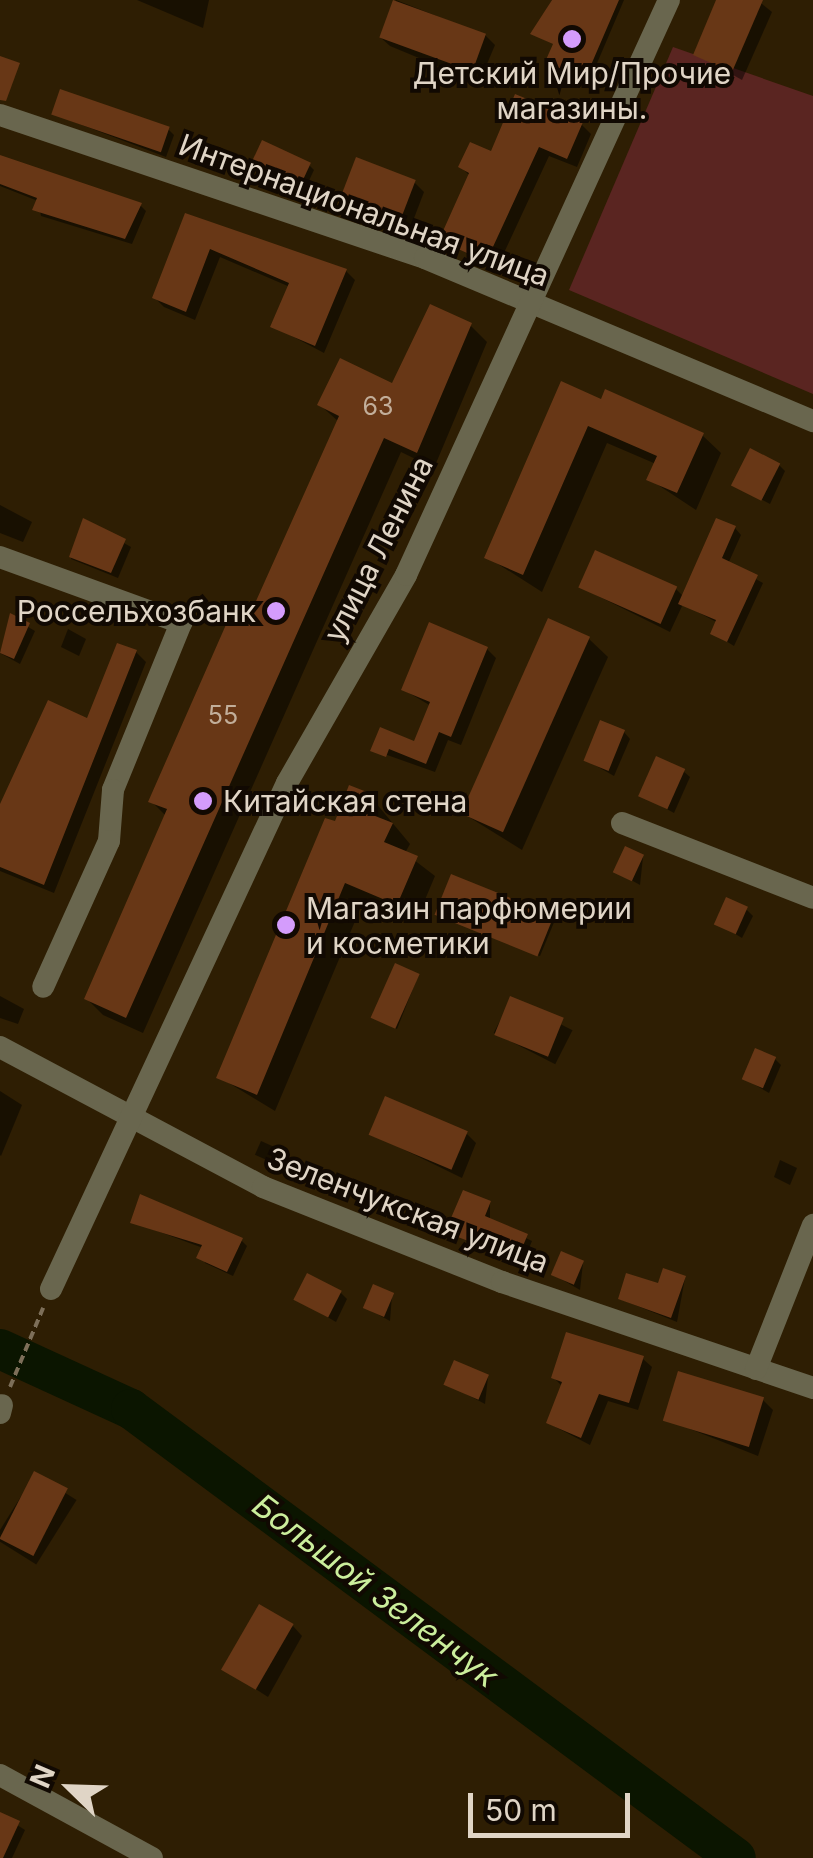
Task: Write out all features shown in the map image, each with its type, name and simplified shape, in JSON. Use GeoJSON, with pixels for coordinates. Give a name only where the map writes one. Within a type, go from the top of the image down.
{"type":"FeatureCollection","features":[{"type":"Feature","properties":{"kind":"street","name":"улица Ленина"},"geometry":{"type":"LineString","coordinates":[[51,1288],[133,1120],[287,783],[406,575],[528,299],[669,0]]}},
{"type":"Feature","properties":{"kind":"street","name":"Интернациональная улица"},"geometry":{"type":"LineString","coordinates":[[0,116],[528,299],[813,421]]}},
{"type":"Feature","properties":{"kind":"street"},"geometry":{"type":"LineString","coordinates":[[0,556],[181,623],[114,790],[108,841],[43,987]]}},
{"type":"Feature","properties":{"kind":"street"},"geometry":{"type":"LineString","coordinates":[[622,823],[813,898]]}},
{"type":"Feature","properties":{"kind":"street","name":"Зеленчукская улица"},"geometry":{"type":"LineString","coordinates":[[0,1047],[133,1120],[300,1202],[813,1388]]}},
{"type":"Feature","properties":{"kind":"street"},"geometry":{"type":"LineString","coordinates":[[756,1369],[813,1225]]}},
{"type":"Feature","properties":{"kind":"street"},"geometry":{"type":"LineString","coordinates":[[0,1774],[152,1858]]}},
{"type":"Feature","properties":{"kind":"path"},"geometry":{"type":"LineString","coordinates":[[1,1409],[51,1288]]}},
{"type":"Feature","properties":{"kind":"shaded area"},"geometry":{"type":"Polygon","coordinates":[[[673,47],[813,96],[813,394],[569,290],[673,47]]]}},
{"type":"Feature","properties":{"kind":"building"},"geometry":{"type":"Polygon","coordinates":[[[393,0],[486,34],[472,71],[379,38],[393,0]]]}},
{"type":"Feature","properties":{"kind":"building","name":"Детский Мир/Прочие магазины."},"geometry":{"type":"Polygon","coordinates":[[[552,0],[619,0],[585,79],[545,62],[553,44],[530,34],[552,0]]]}},
{"type":"Feature","properties":{"kind":"building"},"geometry":{"type":"Polygon","coordinates":[[[716,0],[763,0],[732,72],[693,55],[716,0]]]}},
{"type":"Feature","properties":{"kind":"building"},"geometry":{"type":"Polygon","coordinates":[[[0,56],[20,63],[6,101],[0,100],[0,56]]]}},
{"type":"Feature","properties":{"kind":"building"},"geometry":{"type":"Polygon","coordinates":[[[60,89],[170,127],[161,152],[51,115],[60,89]]]}},
{"type":"Feature","properties":{"kind":"building"},"geometry":{"type":"Polygon","coordinates":[[[515,94],[583,122],[567,159],[539,147],[486,262],[439,240],[469,173],[458,167],[470,142],[491,151],[515,94]]]}},
{"type":"Feature","properties":{"kind":"building"},"geometry":{"type":"Polygon","coordinates":[[[262,140],[311,163],[300,186],[251,164],[262,140]]]}},
{"type":"Feature","properties":{"kind":"building"},"geometry":{"type":"Polygon","coordinates":[[[0,155],[142,203],[125,239],[32,210],[37,198],[0,184],[0,155]]]}},
{"type":"Feature","properties":{"kind":"building"},"geometry":{"type":"Polygon","coordinates":[[[356,157],[416,180],[398,226],[338,203],[356,157]]]}},
{"type":"Feature","properties":{"kind":"building"},"geometry":{"type":"Polygon","coordinates":[[[185,213],[347,269],[315,346],[270,327],[289,283],[210,249],[186,312],[152,298],[185,213]]]}},
{"type":"Feature","properties":{"kind":"building"},"geometry":{"type":"Polygon","coordinates":[[[430,304],[472,323],[417,453],[384,438],[126,1018],[84,999],[167,809],[148,802],[232,611],[248,619],[339,416],[317,405],[340,358],[392,383],[430,304]]]}},
{"type":"Feature","properties":{"kind":"building"},"geometry":{"type":"Polygon","coordinates":[[[561,381],[601,399],[605,389],[704,433],[677,493],[646,480],[657,456],[588,426],[523,575],[484,558],[561,381]]]}},
{"type":"Feature","properties":{"kind":"building"},"geometry":{"type":"Polygon","coordinates":[[[750,448],[780,463],[761,501],[731,485],[750,448]]]}},
{"type":"Feature","properties":{"kind":"building"},"geometry":{"type":"Polygon","coordinates":[[[83,518],[126,539],[111,573],[69,557],[83,518]]]}},
{"type":"Feature","properties":{"kind":"building"},"geometry":{"type":"Polygon","coordinates":[[[716,518],[736,526],[722,558],[758,575],[727,642],[710,634],[716,620],[678,604],[716,518]]]}},
{"type":"Feature","properties":{"kind":"building"},"geometry":{"type":"Polygon","coordinates":[[[595,550],[677,587],[661,624],[578,587],[595,550]]]}},
{"type":"Feature","properties":{"kind":"building"},"geometry":{"type":"Polygon","coordinates":[[[10,613],[30,623],[14,659],[0,653],[10,613]]]}},
{"type":"Feature","properties":{"kind":"building"},"geometry":{"type":"Polygon","coordinates":[[[548,618],[590,637],[503,832],[461,813],[548,618]]]}},
{"type":"Feature","properties":{"kind":"building"},"geometry":{"type":"Polygon","coordinates":[[[429,622],[488,647],[451,737],[439,732],[426,764],[389,749],[386,757],[370,751],[380,727],[414,741],[430,702],[401,690],[429,622]]]}},
{"type":"Feature","properties":{"kind":"building"},"geometry":{"type":"Polygon","coordinates":[[[117,643],[137,650],[44,885],[0,867],[0,804],[48,700],[87,718],[117,643]]]}},
{"type":"Feature","properties":{"kind":"building"},"geometry":{"type":"Polygon","coordinates":[[[600,720],[625,730],[609,771],[584,761],[600,720]]]}},
{"type":"Feature","properties":{"kind":"building"},"geometry":{"type":"Polygon","coordinates":[[[656,756],[685,769],[667,809],[638,796],[656,756]]]}},
{"type":"Feature","properties":{"kind":"building"},"geometry":{"type":"Polygon","coordinates":[[[349,785],[372,794],[365,812],[393,823],[384,842],[418,856],[397,905],[345,883],[257,1095],[216,1078],[325,818],[335,821],[349,785]]]}},
{"type":"Feature","properties":{"kind":"building"},"geometry":{"type":"Polygon","coordinates":[[[625,846],[644,855],[632,881],[613,872],[625,846]]]}},
{"type":"Feature","properties":{"kind":"building"},"geometry":{"type":"Polygon","coordinates":[[[451,874],[554,916],[537,956],[435,915],[451,874]]]}},
{"type":"Feature","properties":{"kind":"building"},"geometry":{"type":"Polygon","coordinates":[[[726,897],[748,907],[736,934],[714,924],[726,897]]]}},
{"type":"Feature","properties":{"kind":"building"},"geometry":{"type":"Polygon","coordinates":[[[395,963],[420,974],[395,1029],[371,1018],[395,963]]]}},
{"type":"Feature","properties":{"kind":"building"},"geometry":{"type":"Polygon","coordinates":[[[510,996],[564,1018],[548,1057],[494,1035],[510,996]]]}},
{"type":"Feature","properties":{"kind":"building"},"geometry":{"type":"Polygon","coordinates":[[[755,1048],[776,1057],[763,1088],[742,1079],[755,1048]]]}},
{"type":"Feature","properties":{"kind":"building"},"geometry":{"type":"Polygon","coordinates":[[[385,1096],[468,1131],[451,1170],[369,1135],[385,1096]]]}},
{"type":"Feature","properties":{"kind":"building"},"geometry":{"type":"Polygon","coordinates":[[[463,1190],[491,1201],[485,1216],[528,1234],[517,1260],[445,1232],[463,1190]]]}},
{"type":"Feature","properties":{"kind":"building"},"geometry":{"type":"Polygon","coordinates":[[[140,1194],[243,1238],[227,1272],[196,1258],[202,1245],[130,1223],[140,1194]]]}},
{"type":"Feature","properties":{"kind":"building"},"geometry":{"type":"Polygon","coordinates":[[[561,1251],[584,1261],[574,1285],[551,1275],[561,1251]]]}},
{"type":"Feature","properties":{"kind":"building"},"geometry":{"type":"Polygon","coordinates":[[[663,1268],[686,1276],[671,1318],[618,1299],[626,1273],[658,1283],[663,1268]]]}},
{"type":"Feature","properties":{"kind":"building"},"geometry":{"type":"Polygon","coordinates":[[[307,1273],[342,1291],[328,1317],[293,1300],[307,1273]]]}},
{"type":"Feature","properties":{"kind":"building"},"geometry":{"type":"Polygon","coordinates":[[[373,1284],[394,1293],[384,1317],[363,1308],[373,1284]]]}},
{"type":"Feature","properties":{"kind":"building"},"geometry":{"type":"Polygon","coordinates":[[[566,1332],[644,1356],[629,1403],[599,1394],[581,1438],[546,1423],[562,1382],[551,1378],[566,1332]]]}},
{"type":"Feature","properties":{"kind":"building"},"geometry":{"type":"Polygon","coordinates":[[[454,1360],[489,1375],[478,1400],[443,1385],[454,1360]]]}},
{"type":"Feature","properties":{"kind":"building"},"geometry":{"type":"Polygon","coordinates":[[[678,1371],[764,1397],[749,1447],[663,1421],[678,1371]]]}},
{"type":"Feature","properties":{"kind":"building"},"geometry":{"type":"Polygon","coordinates":[[[34,1471],[68,1488],[33,1556],[0,1538],[34,1471]]]}},
{"type":"Feature","properties":{"kind":"building"},"geometry":{"type":"Polygon","coordinates":[[[259,1604],[294,1624],[256,1690],[221,1670],[259,1604]]]}},
{"type":"Feature","properties":{"kind":"building"},"geometry":{"type":"Polygon","coordinates":[[[0,1812],[20,1821],[3,1858],[0,1858],[0,1812]]]}},
{"type":"Feature","properties":{"kind":"waterway","name":"Большой Зеленчук"},"geometry":{"type":"LineString","coordinates":[[0,1349],[131,1409],[736,1858]]}},
{"type":"Feature","properties":{"kind":"place","name":"Детский Мир/Прочие магазины."},"geometry":{"type":"Point","coordinates":[572,39]}},
{"type":"Feature","properties":{"kind":"place","name":"Россельхозбанк"},"geometry":{"type":"Point","coordinates":[276,611]}},
{"type":"Feature","properties":{"kind":"place","name":"Китайская стена"},"geometry":{"type":"Point","coordinates":[203,801]}},
{"type":"Feature","properties":{"kind":"place","name":"Магазин парфюмерии и косметики"},"geometry":{"type":"Point","coordinates":[286,925]}}]}
